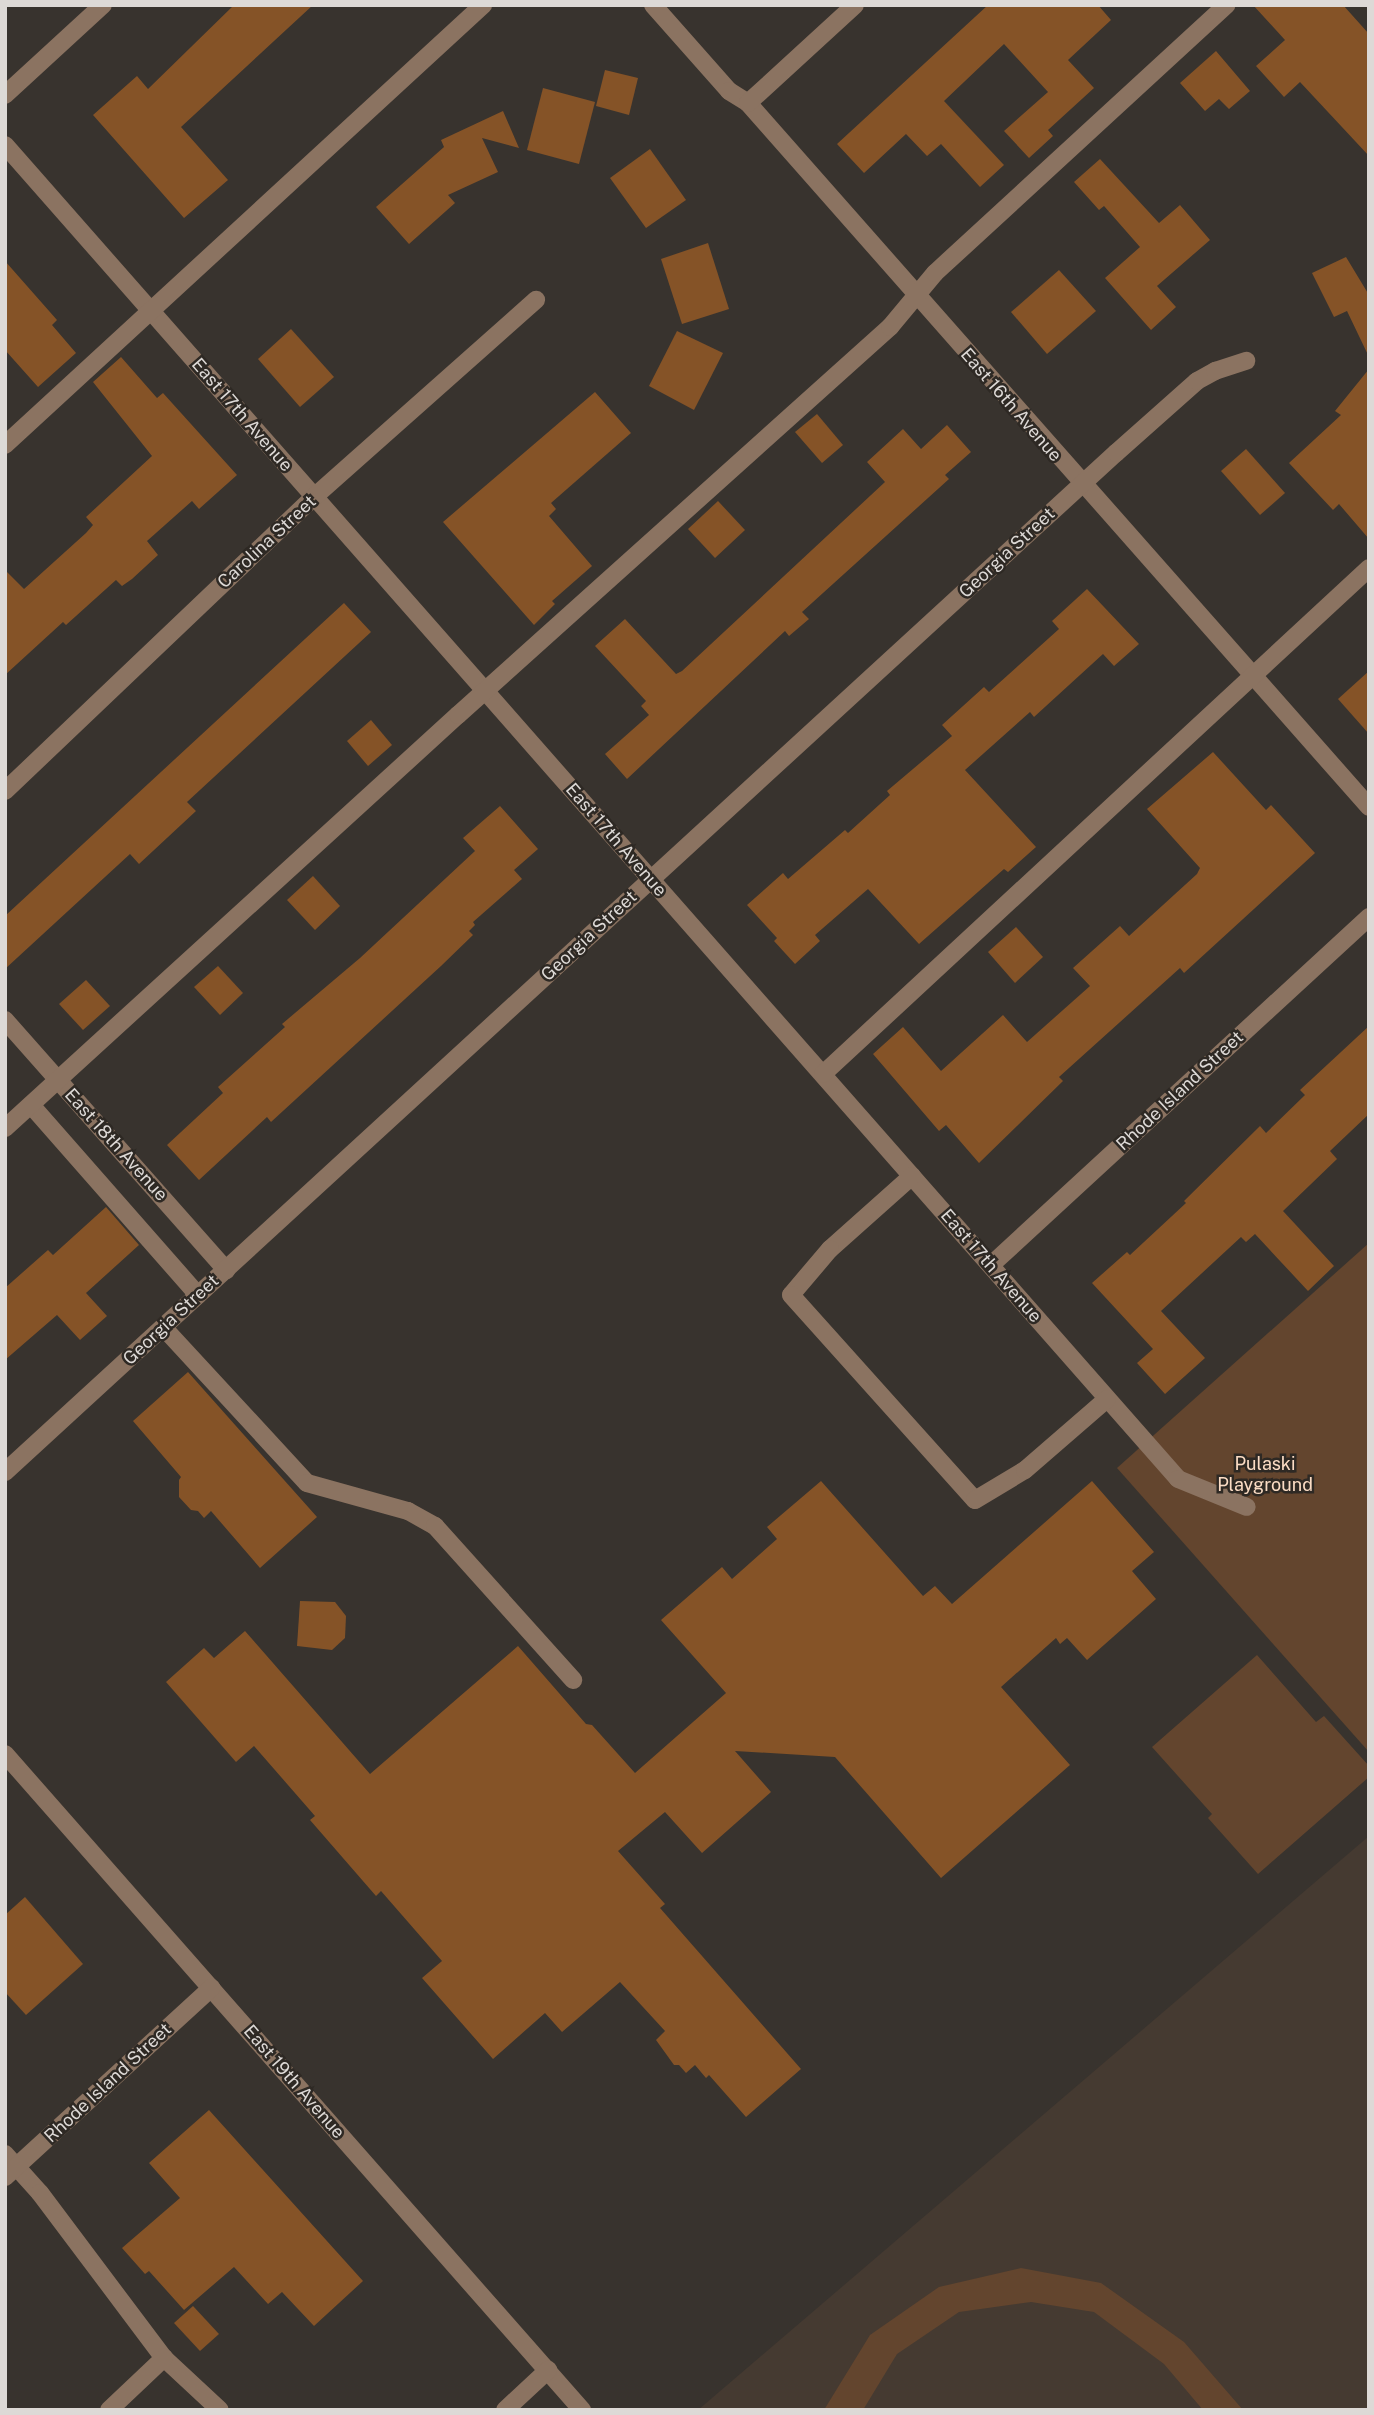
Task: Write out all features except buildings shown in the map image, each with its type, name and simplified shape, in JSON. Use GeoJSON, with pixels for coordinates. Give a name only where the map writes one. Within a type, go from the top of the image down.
{"type":"FeatureCollection","features":[{"type":"Feature","properties":{"kind":"street"},"geometry":{"type":"LineString","coordinates":[[5,95],[103,5]]}},
{"type":"Feature","properties":{"kind":"street"},"geometry":{"type":"LineString","coordinates":[[5,445],[483,5]]}},
{"type":"Feature","properties":{"kind":"street","name":"East 16th Avenue"},"geometry":{"type":"LineString","coordinates":[[653,5],[729,91],[748,103],[1081,484],[1369,807]]}},
{"type":"Feature","properties":{"kind":"street"},"geometry":{"type":"LineString","coordinates":[[748,103],[855,5]]}},
{"type":"Feature","properties":{"kind":"street"},"geometry":{"type":"LineString","coordinates":[[5,1128],[484,691],[890,327],[935,273],[1226,5]]}},
{"type":"Feature","properties":{"kind":"street","name":"East 17th Avenue"},"geometry":{"type":"LineString","coordinates":[[5,145],[1178,1479],[1247,1507]]}},
{"type":"Feature","properties":{"kind":"street","name":"Carolina Street"},"geometry":{"type":"LineString","coordinates":[[5,791],[314,497],[536,300]]}},
{"type":"Feature","properties":{"kind":"street","name":"Georgia Street"},"geometry":{"type":"LineString","coordinates":[[5,1472],[1081,484],[1198,381],[1215,370],[1246,361]]}},
{"type":"Feature","properties":{"kind":"street"},"geometry":{"type":"LineString","coordinates":[[823,1074],[1369,568]]}},
{"type":"Feature","properties":{"kind":"street","name":"Rhode Island Street"},"geometry":{"type":"LineString","coordinates":[[990,1265],[1369,917]]}},
{"type":"Feature","properties":{"kind":"street","name":"East 18th Avenue"},"geometry":{"type":"LineString","coordinates":[[5,1020],[226,1270]]}},
{"type":"Feature","properties":{"kind":"street"},"geometry":{"type":"LineString","coordinates":[[31,1105],[198,1295]]}},
{"type":"Feature","properties":{"kind":"street"},"geometry":{"type":"LineString","coordinates":[[912,1176],[830,1248],[791,1295],[975,1500],[1025,1470],[1107,1399]]}},
{"type":"Feature","properties":{"kind":"street"},"geometry":{"type":"LineString","coordinates":[[163,1328],[307,1483],[408,1511],[435,1526],[573,1680]]}},
{"type":"Feature","properties":{"kind":"street","name":"East 19th Avenue"},"geometry":{"type":"LineString","coordinates":[[5,1754],[582,2410]]}},
{"type":"Feature","properties":{"kind":"street","name":"Rhode Island Street"},"geometry":{"type":"LineString","coordinates":[[9,2166],[211,1988]]}},
{"type":"Feature","properties":{"kind":"street"},"geometry":{"type":"LineString","coordinates":[[9,2166],[40,2193],[164,2358],[220,2410]]}},
{"type":"Feature","properties":{"kind":"street"},"geometry":{"type":"LineString","coordinates":[[109,2410],[164,2358]]}},
{"type":"Feature","properties":{"kind":"street"},"geometry":{"type":"LineString","coordinates":[[505,2410],[548,2370]]}},
{"type":"Feature","properties":{"kind":"shaded area"},"geometry":{"type":"Polygon","coordinates":[[[1369,1836],[1369,2410],[698,2410],[1369,1836]]]}},
{"type":"Feature","properties":{"kind":"green space","name":"Pulaski Playground"},"geometry":{"type":"Polygon","coordinates":[[[1369,1243],[1369,1752],[1117,1468],[1369,1243]]]}},
{"type":"Feature","properties":{"kind":"green space"},"geometry":{"type":"Polygon","coordinates":[[[1257,1655],[1316,1722],[1324,1716],[1369,1766],[1369,1777],[1258,1874],[1208,1818],[1212,1814],[1152,1747],[1257,1655]]]}},
{"type":"Feature","properties":{"kind":"green space"},"geometry":{"type":"Polygon","coordinates":[[[1021,2268],[1101,2283],[1184,2342],[1243,2410],[1203,2410],[1164,2364],[1094,2312],[1031,2302],[959,2312],[897,2354],[863,2410],[824,2410],[870,2335],[939,2287],[1021,2268]]]}}]}
